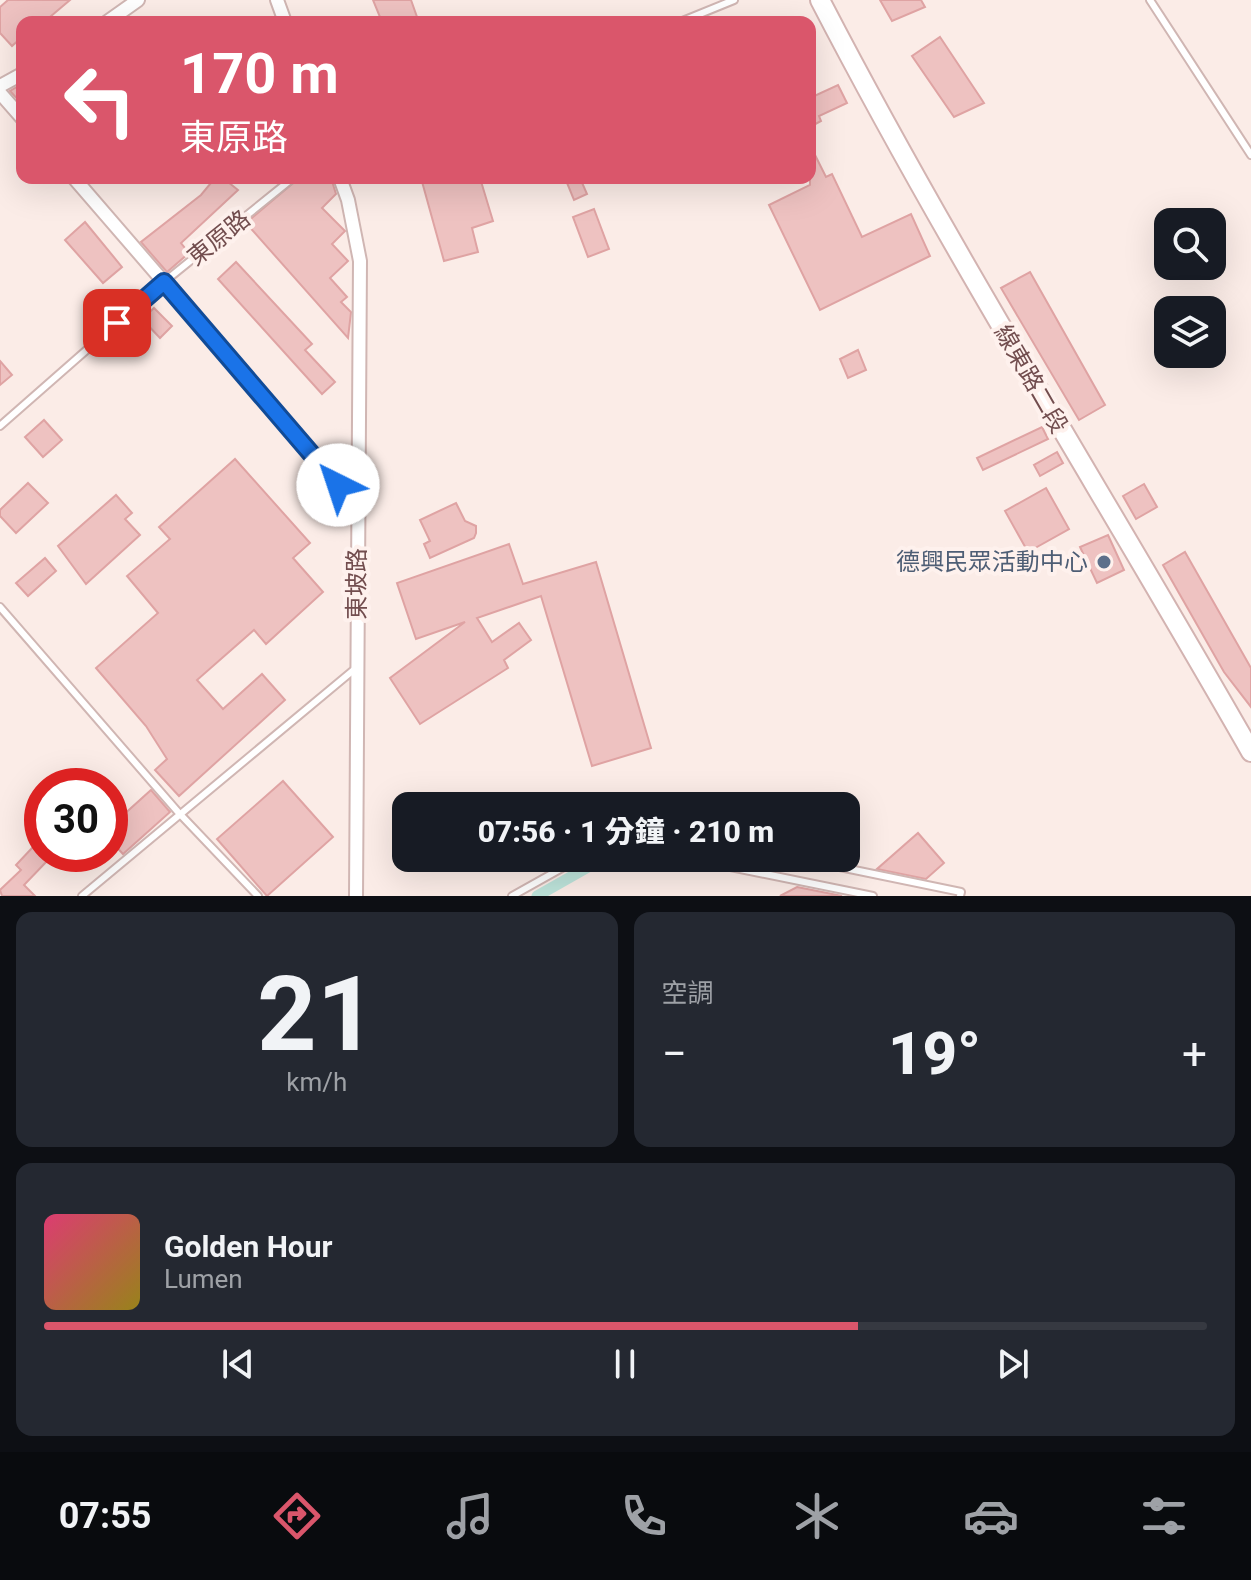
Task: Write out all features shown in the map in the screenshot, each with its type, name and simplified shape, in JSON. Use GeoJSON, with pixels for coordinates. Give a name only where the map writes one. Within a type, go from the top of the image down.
{"type":"FeatureCollection","features":[{"type":"Feature","properties":{"kind":"main road","name":"線東路二段"},"geometry":{"type":"LineString","coordinates":[[820,0],[877,110],[971,275],[1251,752]]}},
{"type":"Feature","properties":{"kind":"street"},"geometry":{"type":"LineString","coordinates":[[115,16],[138,0]]}},
{"type":"Feature","properties":{"kind":"street"},"geometry":{"type":"LineString","coordinates":[[0,93],[16,111]]}},
{"type":"Feature","properties":{"kind":"street"},"geometry":{"type":"LineString","coordinates":[[79,184],[358,507]]}},
{"type":"Feature","properties":{"kind":"street","name":"東坡路"},"geometry":{"type":"LineString","coordinates":[[341,184],[360,261],[356,896]]}},
{"type":"Feature","properties":{"kind":"lane"},"geometry":{"type":"LineString","coordinates":[[695,16],[734,0]]}},
{"type":"Feature","properties":{"kind":"lane"},"geometry":{"type":"LineString","coordinates":[[1150,0],[1251,155]]}},
{"type":"Feature","properties":{"kind":"lane","name":"東原路"},"geometry":{"type":"LineString","coordinates":[[0,426],[164,282],[286,184]]}},
{"type":"Feature","properties":{"kind":"lane"},"geometry":{"type":"LineString","coordinates":[[0,607],[178,812],[258,896]]}},
{"type":"Feature","properties":{"kind":"lane"},"geometry":{"type":"LineString","coordinates":[[82,896],[178,812],[357,668]]}},
{"type":"Feature","properties":{"kind":"lane"},"geometry":{"type":"LineString","coordinates":[[512,896],[555,872]]}},
{"type":"Feature","properties":{"kind":"lane"},"geometry":{"type":"LineString","coordinates":[[746,872],[873,896]]}},
{"type":"Feature","properties":{"kind":"lane"},"geometry":{"type":"LineString","coordinates":[[860,872],[960,894]]}},
{"type":"Feature","properties":{"kind":"building"},"geometry":{"type":"Polygon","coordinates":[[[8,0],[70,0],[51,16],[16,16],[16,42],[12,46],[0,33],[0,7],[8,0]]]}},
{"type":"Feature","properties":{"kind":"building"},"geometry":{"type":"Polygon","coordinates":[[[373,0],[411,0],[417,16],[380,16],[373,0]]]}},
{"type":"Feature","properties":{"kind":"building"},"geometry":{"type":"Polygon","coordinates":[[[880,0],[921,0],[925,7],[892,21],[880,0]]]}},
{"type":"Feature","properties":{"kind":"building"},"geometry":{"type":"Polygon","coordinates":[[[940,37],[984,103],[954,117],[912,56],[940,37]]]}},
{"type":"Feature","properties":{"kind":"building"},"geometry":{"type":"Polygon","coordinates":[[[838,85],[847,103],[819,116],[821,121],[816,124],[816,95],[838,85]]]}},
{"type":"Feature","properties":{"kind":"building"},"geometry":{"type":"Polygon","coordinates":[[[816,157],[826,177],[832,174],[862,237],[911,214],[930,256],[820,310],[769,205],[816,184],[816,157]]]}},
{"type":"Feature","properties":{"kind":"building"},"geometry":{"type":"Polygon","coordinates":[[[210,184],[230,184],[238,190],[181,243],[189,253],[167,272],[141,242],[201,195],[210,184]]]}},
{"type":"Feature","properties":{"kind":"building"},"geometry":{"type":"Polygon","coordinates":[[[292,184],[333,184],[336,194],[322,208],[345,231],[332,244],[348,261],[330,278],[347,297],[341,302],[351,312],[348,338],[246,223],[292,184]]]}},
{"type":"Feature","properties":{"kind":"building"},"geometry":{"type":"Polygon","coordinates":[[[423,184],[482,184],[493,221],[472,228],[478,252],[444,261],[423,184]]]}},
{"type":"Feature","properties":{"kind":"building"},"geometry":{"type":"Polygon","coordinates":[[[567,184],[583,184],[587,194],[574,200],[567,184]]]}},
{"type":"Feature","properties":{"kind":"building"},"geometry":{"type":"Polygon","coordinates":[[[594,209],[609,249],[588,257],[573,217],[594,209]]]}},
{"type":"Feature","properties":{"kind":"building"},"geometry":{"type":"Polygon","coordinates":[[[85,222],[122,267],[103,283],[65,240],[85,222]]]}},
{"type":"Feature","properties":{"kind":"building"},"geometry":{"type":"Polygon","coordinates":[[[236,262],[312,344],[305,350],[335,382],[322,394],[218,279],[236,262]]]}},
{"type":"Feature","properties":{"kind":"building"},"geometry":{"type":"Polygon","coordinates":[[[1030,272],[1105,405],[1079,420],[1001,288],[1030,272]]]}},
{"type":"Feature","properties":{"kind":"building"},"geometry":{"type":"Polygon","coordinates":[[[154,308],[172,326],[160,338],[142,319],[154,308]]]}},
{"type":"Feature","properties":{"kind":"building"},"geometry":{"type":"Polygon","coordinates":[[[858,350],[866,370],[848,378],[840,359],[858,350]]]}},
{"type":"Feature","properties":{"kind":"building"},"geometry":{"type":"Polygon","coordinates":[[[0,361],[12,375],[0,385],[0,361]]]}},
{"type":"Feature","properties":{"kind":"building"},"geometry":{"type":"Polygon","coordinates":[[[44,420],[62,440],[43,457],[25,437],[44,420]]]}},
{"type":"Feature","properties":{"kind":"building"},"geometry":{"type":"Polygon","coordinates":[[[1042,427],[1048,439],[983,470],[977,458],[1042,427]]]}},
{"type":"Feature","properties":{"kind":"building"},"geometry":{"type":"Polygon","coordinates":[[[1057,452],[1063,463],[1040,476],[1034,465],[1057,452]]]}},
{"type":"Feature","properties":{"kind":"building"},"geometry":{"type":"Polygon","coordinates":[[[235,459],[310,543],[293,558],[323,592],[266,644],[254,630],[197,680],[223,709],[262,674],[285,700],[179,796],[155,770],[167,759],[146,726],[96,668],[158,613],[127,576],[170,539],[159,527],[235,459]]]}},
{"type":"Feature","properties":{"kind":"building"},"geometry":{"type":"Polygon","coordinates":[[[28,483],[48,503],[16,533],[0,516],[0,510],[28,483]]]}},
{"type":"Feature","properties":{"kind":"building"},"geometry":{"type":"Polygon","coordinates":[[[1144,484],[1157,507],[1136,519],[1123,496],[1144,484]]]}},
{"type":"Feature","properties":{"kind":"building"},"geometry":{"type":"Polygon","coordinates":[[[1046,488],[1069,529],[1028,552],[1005,511],[1046,488]]]}},
{"type":"Feature","properties":{"kind":"building"},"geometry":{"type":"Polygon","coordinates":[[[116,495],[132,513],[125,519],[140,535],[86,584],[58,546],[116,495]]]}},
{"type":"Feature","properties":{"kind":"building"},"geometry":{"type":"Polygon","coordinates":[[[456,503],[465,521],[476,526],[474,538],[430,558],[424,544],[430,541],[420,520],[456,503]]]}},
{"type":"Feature","properties":{"kind":"building","name":"德興民眾活動中心"},"geometry":{"type":"Polygon","coordinates":[[[1108,535],[1124,570],[1097,583],[1080,547],[1108,535]]]}},
{"type":"Feature","properties":{"kind":"building"},"geometry":{"type":"Polygon","coordinates":[[[509,544],[523,584],[596,562],[651,748],[592,766],[541,596],[477,618],[492,642],[519,623],[531,640],[504,660],[508,668],[420,724],[390,678],[465,622],[416,639],[397,583],[509,544]]]}},
{"type":"Feature","properties":{"kind":"building"},"geometry":{"type":"Polygon","coordinates":[[[1185,552],[1251,668],[1251,707],[1224,672],[1163,565],[1185,552]]]}},
{"type":"Feature","properties":{"kind":"building"},"geometry":{"type":"Polygon","coordinates":[[[45,558],[56,571],[28,596],[16,583],[45,558]]]}},
{"type":"Feature","properties":{"kind":"building"},"geometry":{"type":"Polygon","coordinates":[[[283,781],[333,837],[267,896],[217,839],[283,781]]]}},
{"type":"Feature","properties":{"kind":"building"},"geometry":{"type":"Polygon","coordinates":[[[151,790],[170,812],[128,850],[128,811],[151,790]]]}},
{"type":"Feature","properties":{"kind":"building"},"geometry":{"type":"Polygon","coordinates":[[[918,833],[944,863],[926,879],[877,869],[918,833]]]}},
{"type":"Feature","properties":{"kind":"building"},"geometry":{"type":"Polygon","coordinates":[[[24,857],[24,872],[36,872],[24,885],[35,896],[2,896],[0,890],[21,870],[16,865],[24,857]]]}},
{"type":"Feature","properties":{"kind":"building"},"geometry":{"type":"Polygon","coordinates":[[[797,887],[842,896],[780,896],[797,887]]]}},
{"type":"Feature","properties":{"kind":"waterway"},"geometry":{"type":"LineString","coordinates":[[537,896],[579,872]]}},
{"type":"Feature","properties":{"kind":"place","name":"德興民眾活動中心"},"geometry":{"type":"Point","coordinates":[1104,562]}},
{"type":"Feature","properties":{"kind":"route"},"geometry":{"type":"LineString","coordinates":[[117,323],[164,282],[338,485]]}}]}
